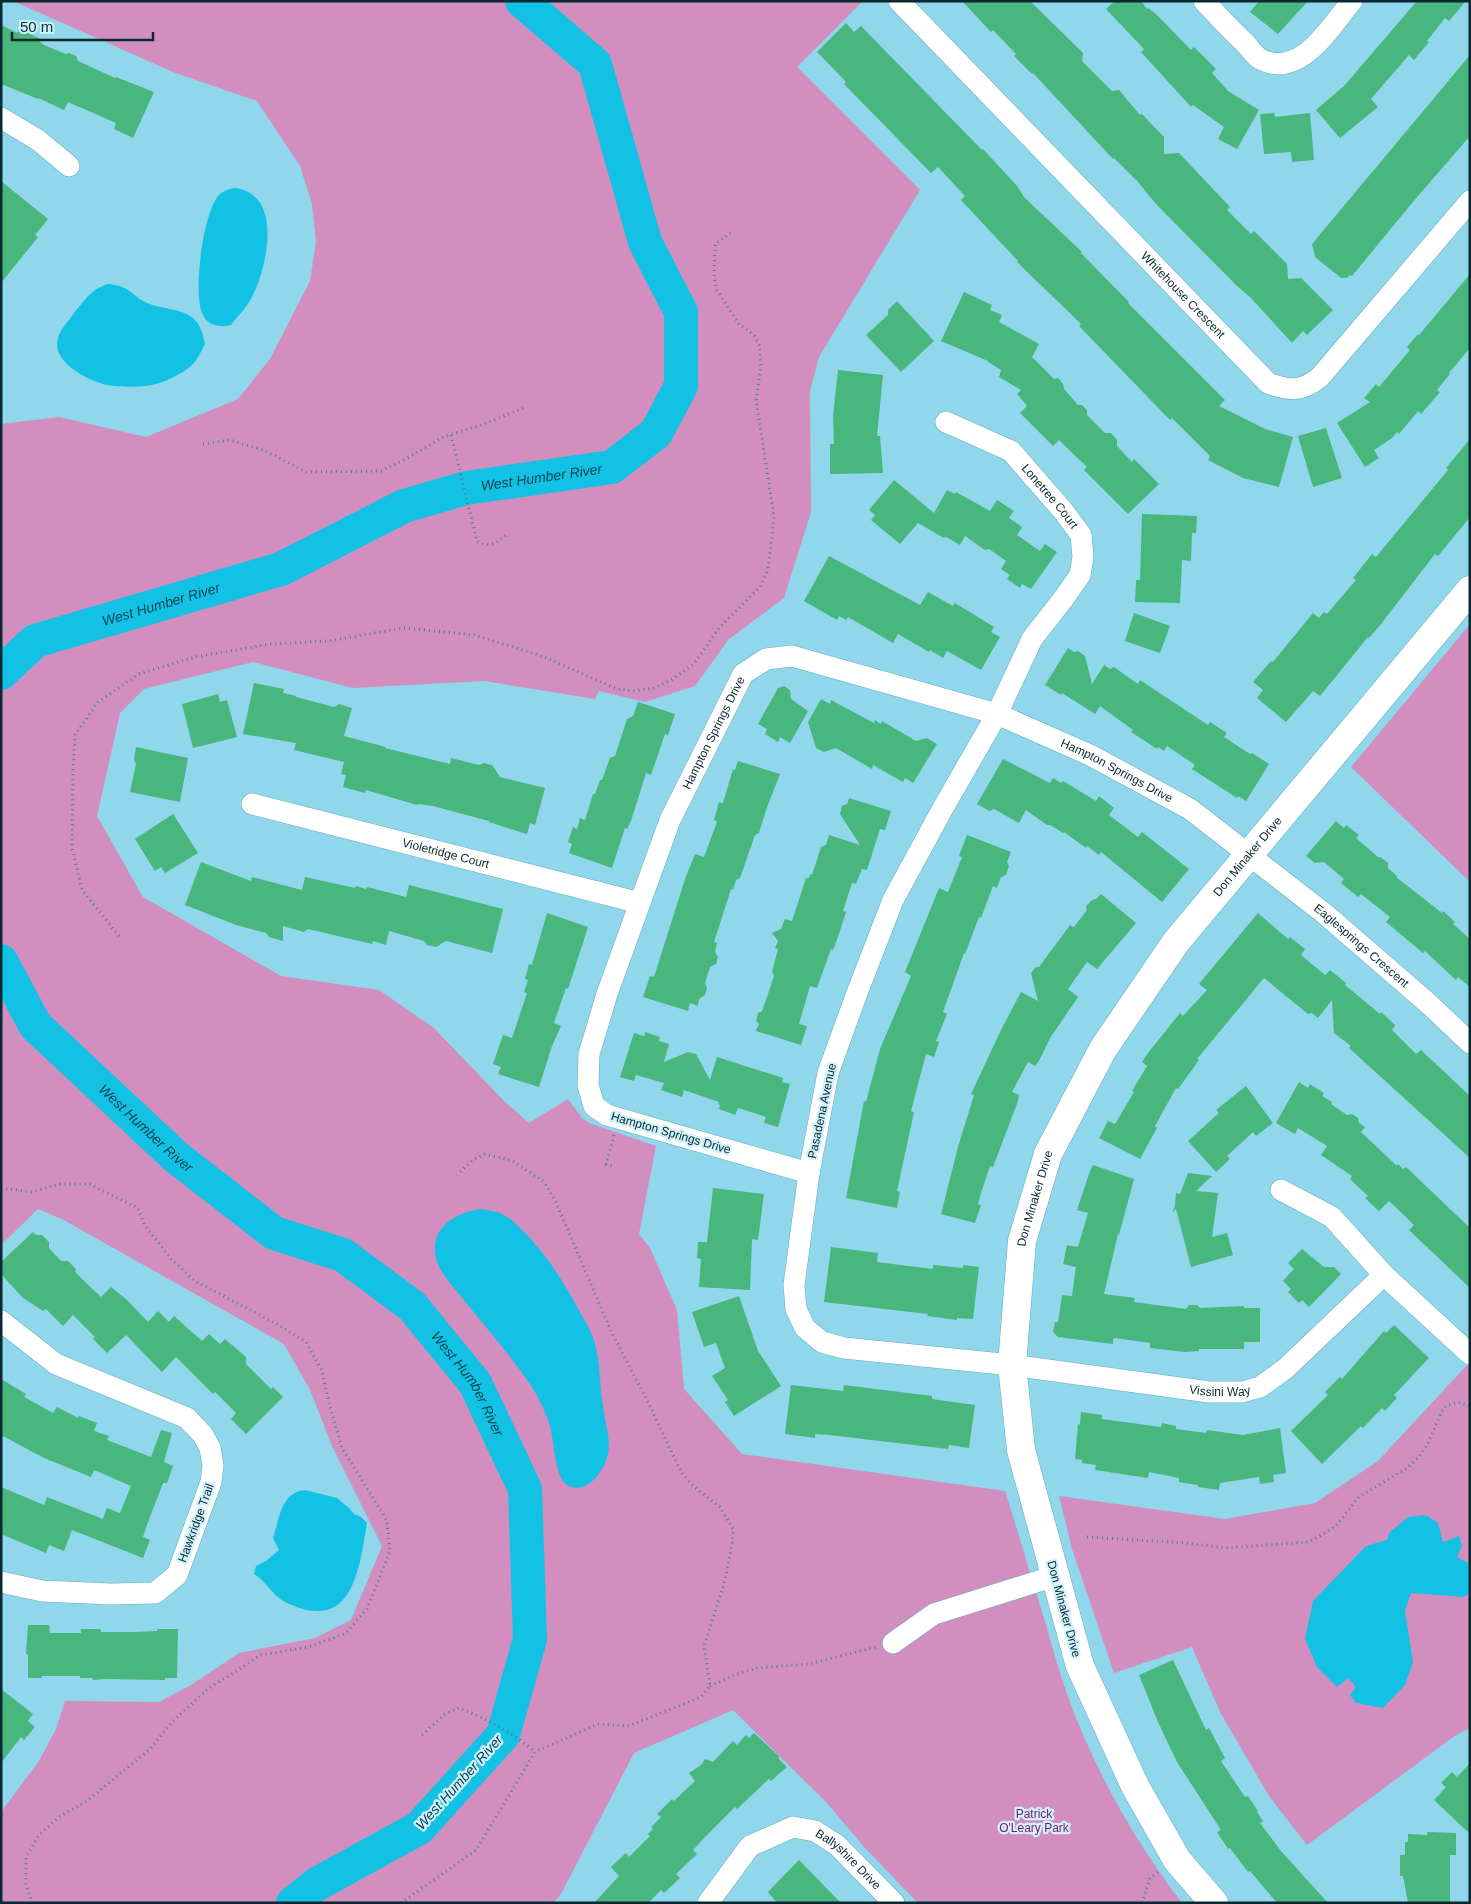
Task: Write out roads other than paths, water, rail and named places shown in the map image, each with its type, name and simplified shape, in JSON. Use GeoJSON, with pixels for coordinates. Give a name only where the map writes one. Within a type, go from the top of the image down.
{"type":"FeatureCollection","features":[{"type":"Feature","properties":{"kind":"street","name":"Whitehouse Crescent"},"geometry":{"type":"LineString","coordinates":[[899,1],[1268,383],[1282,388],[1296,389],[1310,385],[1320,377],[1470,201]]}},
{"type":"Feature","properties":{"kind":"street"},"geometry":{"type":"LineString","coordinates":[[1204,1],[1260,58],[1288,63],[1301,58],[1311,49],[1352,1]]}},
{"type":"Feature","properties":{"kind":"street"},"geometry":{"type":"LineString","coordinates":[[4,122],[38,140],[69,166]]}},
{"type":"Feature","properties":{"kind":"street","name":"Lonetree Court"},"geometry":{"type":"LineString","coordinates":[[946,422],[1011,451],[1081,535],[1083,557],[1080,575],[1032,639],[997,714]]}},
{"type":"Feature","properties":{"kind":"street","name":"Don Minaker Drive"},"geometry":{"type":"LineString","coordinates":[[1214,1903],[1177,1860],[1135,1786],[1080,1666],[1021,1450],[1012,1365],[1022,1241],[1048,1154],[1103,1049],[1176,942],[1470,590]]}},
{"type":"Feature","properties":{"kind":"street","name":"Hampton Springs Drive"},"geometry":{"type":"LineString","coordinates":[[809,1173],[607,1115],[594,1106],[588,1085],[589,1054],[607,994],[670,820],[743,674],[766,658],[792,656],[997,714],[1090,755],[1190,809],[1249,855]]}},
{"type":"Feature","properties":{"kind":"street","name":"Pasadena Avenue"},"geometry":{"type":"LineString","coordinates":[[997,714],[943,808],[894,900],[856,993],[828,1073],[809,1173],[794,1285],[796,1309],[805,1328],[822,1342],[844,1348],[1012,1365]]}},
{"type":"Feature","properties":{"kind":"street","name":"Violetridge Court"},"geometry":{"type":"LineString","coordinates":[[252,804],[640,903]]}},
{"type":"Feature","properties":{"kind":"street","name":"Eaglesprings Crescent"},"geometry":{"type":"LineString","coordinates":[[1249,855],[1324,914],[1430,1005],[1470,1043]]}},
{"type":"Feature","properties":{"kind":"street"},"geometry":{"type":"LineString","coordinates":[[1281,1190],[1332,1217],[1384,1275],[1470,1354]]}},
{"type":"Feature","properties":{"kind":"street","name":"Vissini Way"},"geometry":{"type":"LineString","coordinates":[[1012,1365],[1209,1392],[1242,1392],[1260,1387],[1285,1369],[1384,1275]]}},
{"type":"Feature","properties":{"kind":"street","name":"Hawkridge Trail"},"geometry":{"type":"LineString","coordinates":[[1,1321],[56,1364],[93,1381],[187,1418],[203,1435],[210,1448],[214,1465],[211,1482],[176,1575],[154,1593],[111,1594],[42,1591],[1,1582]]}},
{"type":"Feature","properties":{"kind":"street"},"geometry":{"type":"LineString","coordinates":[[893,1643],[934,1614],[1055,1576]]}},
{"type":"Feature","properties":{"kind":"street","name":"Ballyshire Drive"},"geometry":{"type":"LineString","coordinates":[[708,1903],[750,1846],[793,1827],[815,1830],[837,1845],[894,1903]]}},
{"type":"Feature","properties":{"kind":"water"},"geometry":{"type":"Polygon","coordinates":[[[235,188],[250,193],[260,203],[266,217],[266,251],[263,269],[250,301],[231,325],[218,326],[207,321],[202,313],[199,302],[201,253],[208,219],[218,196],[226,190],[235,188]]]}},
{"type":"Feature","properties":{"kind":"water"},"geometry":{"type":"Polygon","coordinates":[[[108,284],[123,287],[144,302],[185,313],[194,319],[200,327],[205,344],[193,364],[180,374],[163,382],[133,387],[106,385],[87,378],[69,366],[58,351],[59,335],[74,313],[89,296],[97,289],[108,284]]]}},
{"type":"Feature","properties":{"kind":"water"},"geometry":{"type":"Polygon","coordinates":[[[479,1209],[490,1210],[504,1215],[533,1241],[562,1280],[592,1335],[598,1361],[608,1451],[605,1464],[598,1476],[588,1485],[576,1488],[564,1482],[557,1467],[549,1423],[535,1392],[510,1356],[438,1265],[435,1248],[436,1239],[440,1231],[452,1219],[469,1211],[479,1209]]]}},
{"type":"Feature","properties":{"kind":"water"},"geometry":{"type":"Polygon","coordinates":[[[305,1490],[337,1498],[367,1523],[360,1561],[348,1593],[338,1604],[325,1610],[307,1610],[285,1602],[276,1596],[254,1574],[256,1566],[266,1561],[279,1550],[273,1538],[279,1515],[286,1501],[297,1492],[305,1490]]]}},
{"type":"Feature","properties":{"kind":"water"},"geometry":{"type":"Polygon","coordinates":[[[1426,1515],[1438,1523],[1443,1542],[1459,1536],[1462,1546],[1457,1557],[1470,1564],[1470,1593],[1464,1597],[1411,1593],[1405,1611],[1413,1662],[1405,1685],[1383,1708],[1356,1703],[1350,1695],[1356,1687],[1348,1678],[1337,1687],[1317,1667],[1305,1639],[1313,1601],[1366,1546],[1387,1540],[1389,1533],[1408,1517],[1426,1515]]]}},
{"type":"Feature","properties":{"kind":"waterway","name":"West Humber River"},"geometry":{"type":"LineString","coordinates":[[1,673],[35,641],[281,569],[404,506],[466,488],[612,467],[656,433],[681,386],[681,312],[645,242],[595,64],[522,1]]}},
{"type":"Feature","properties":{"kind":"waterway","name":"West Humber River"},"geometry":{"type":"LineString","coordinates":[[1,961],[35,1025],[176,1157],[274,1233],[343,1255],[412,1306],[475,1383],[525,1489],[530,1639],[503,1735],[419,1828],[317,1884],[293,1903]]}},
{"type":"Feature","properties":{"kind":"park label","name":"Patrick O'Leary Park"},"geometry":{"type":"Point","coordinates":[1034,1821]}}]}
